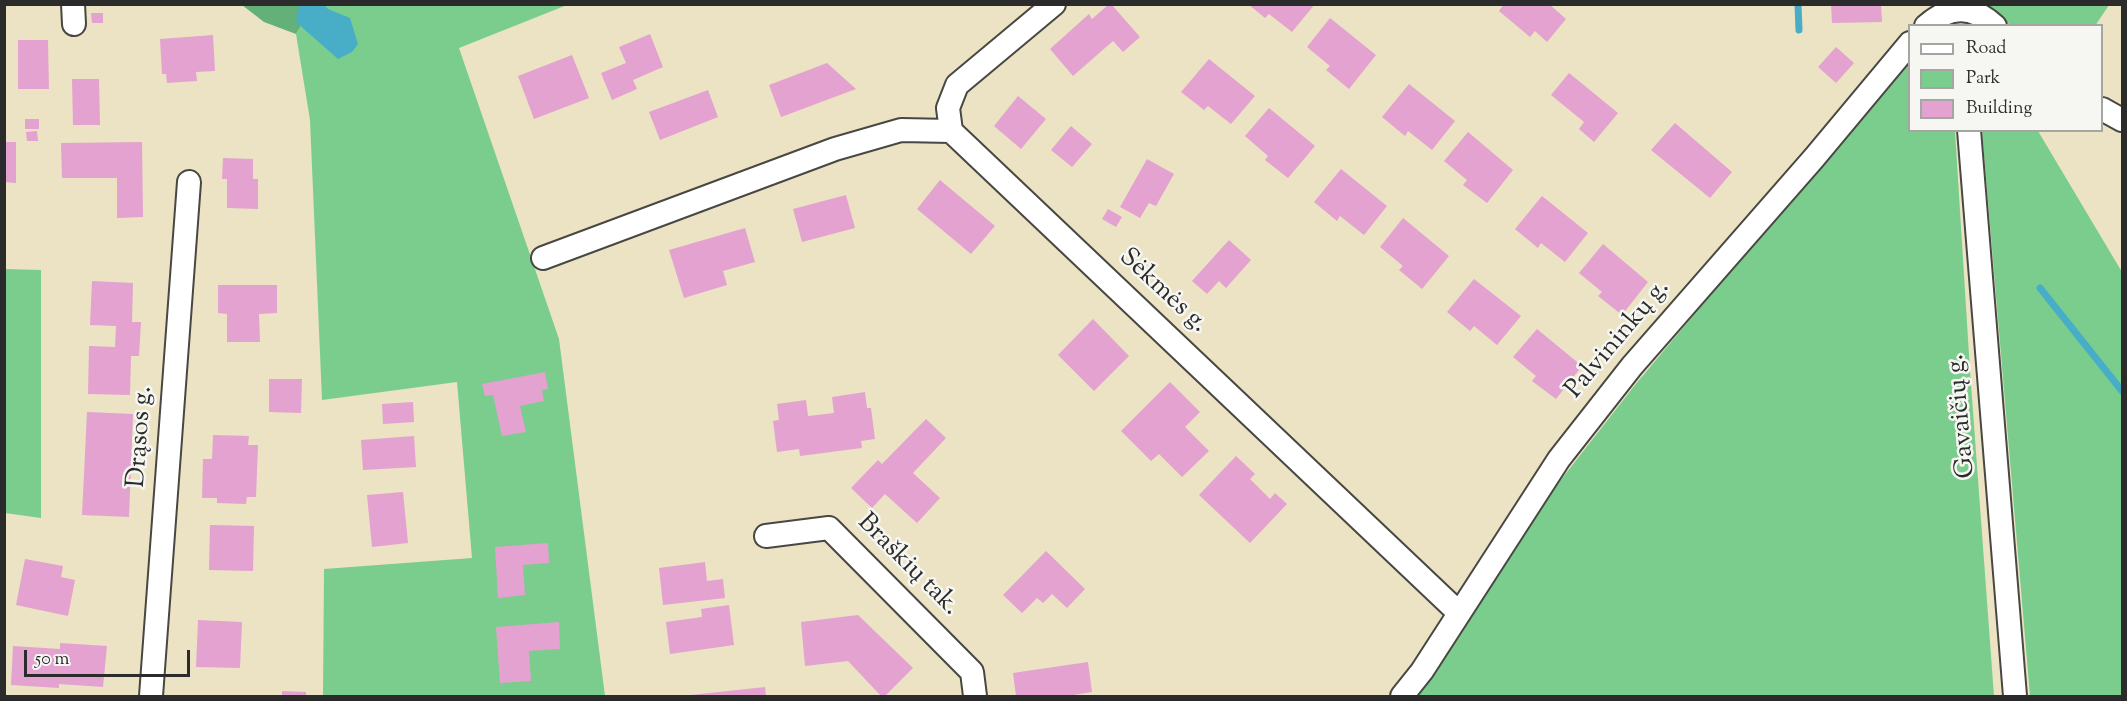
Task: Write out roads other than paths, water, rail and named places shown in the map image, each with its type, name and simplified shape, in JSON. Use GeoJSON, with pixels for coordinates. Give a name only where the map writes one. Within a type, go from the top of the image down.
{"type":"FeatureCollection","features":[{"type":"Feature","properties":{"kind":"street"},"geometry":{"type":"LineString","coordinates":[[543,258],[835,149],[901,130],[951,131],[948,108],[957,85],[1054,4]]}},
{"type":"Feature","properties":{"kind":"street"},"geometry":{"type":"LineString","coordinates":[[1928,24],[1947,12],[1976,12],[1992,24]]}},
{"type":"Feature","properties":{"kind":"street","name":"Palvininkų g."},"geometry":{"type":"LineString","coordinates":[[1402,696],[1422,671],[1559,459],[1624,376],[1814,158],[1908,45]]}},
{"type":"Feature","properties":{"kind":"street"},"geometry":{"type":"LineString","coordinates":[[2103,110],[2122,120]]}},
{"type":"Feature","properties":{"kind":"street","name":"Sėkmės g."},"geometry":{"type":"LineString","coordinates":[[951,131],[1459,613]]}},
{"type":"Feature","properties":{"kind":"street","name":"Gavaičių g."},"geometry":{"type":"LineString","coordinates":[[1969,132],[2015,696]]}},
{"type":"Feature","properties":{"kind":"street","name":"Drąsos g."},"geometry":{"type":"LineString","coordinates":[[151,696],[189,182]]}},
{"type":"Feature","properties":{"kind":"street","name":"Braškių tak."},"geometry":{"type":"LineString","coordinates":[[766,536],[829,528],[972,672],[975,696]]}},
{"type":"Feature","properties":{"kind":"water"},"geometry":{"type":"Polygon","coordinates":[[[297,5],[324,5],[350,18],[358,44],[352,52],[338,59],[296,22],[299,7],[297,5]]]}},
{"type":"Feature","properties":{"kind":"waterway"},"geometry":{"type":"LineString","coordinates":[[1798,4],[1799,30]]}},
{"type":"Feature","properties":{"kind":"waterway"},"geometry":{"type":"LineString","coordinates":[[2040,288],[2122,391]]}}]}
